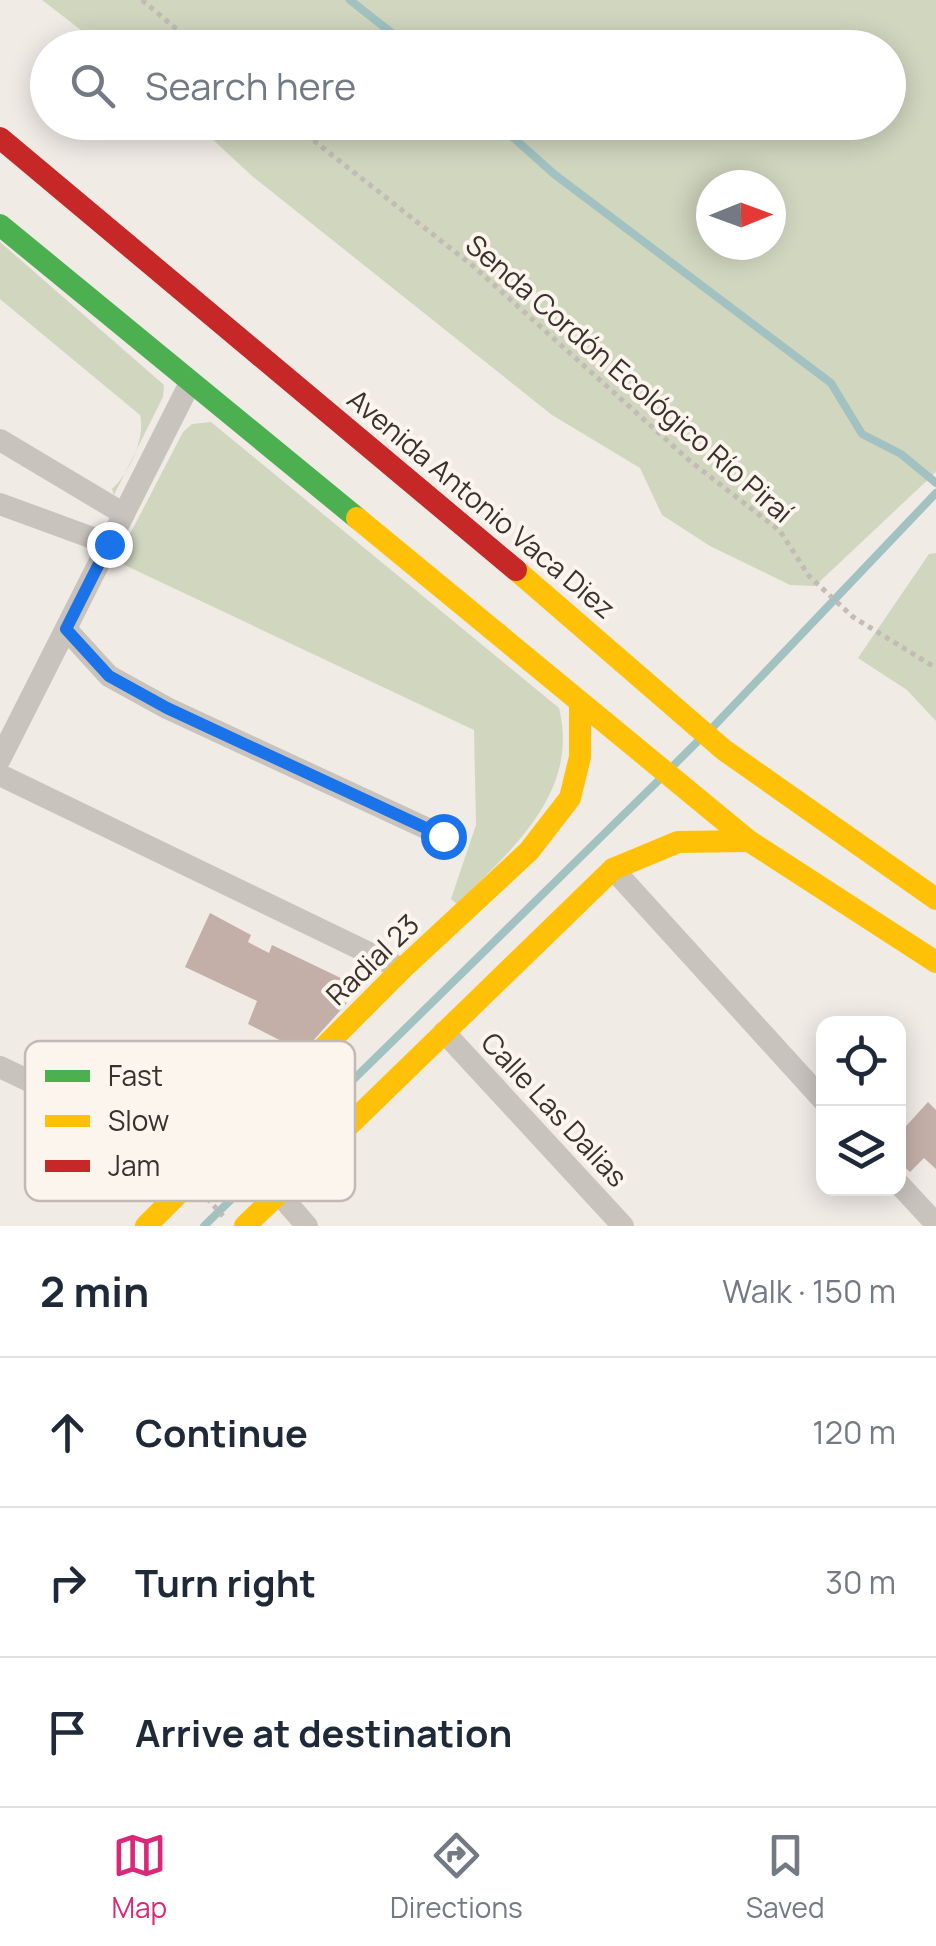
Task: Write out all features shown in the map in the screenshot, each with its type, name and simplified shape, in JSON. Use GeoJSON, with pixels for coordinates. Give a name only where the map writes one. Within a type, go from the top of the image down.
{"type":"FeatureCollection","features":[{"type":"Feature","properties":{"kind":"main road","name":"Avenida Antonio Vaca Diez"},"geometry":{"type":"LineString","coordinates":[[0,138],[492,548],[724,750],[936,899]]}},
{"type":"Feature","properties":{"kind":"main road"},"geometry":{"type":"LineString","coordinates":[[0,225],[580,706],[749,841],[936,962]]}},
{"type":"Feature","properties":{"kind":"main road"},"geometry":{"type":"LineString","coordinates":[[303,476],[321,447],[348,448],[440,525],[492,548]]}},
{"type":"Feature","properties":{"kind":"main road","name":"Radial 23"},"geometry":{"type":"LineString","coordinates":[[331,1041],[529,851],[570,798],[580,757],[580,706]]}},
{"type":"Feature","properties":{"kind":"main road"},"geometry":{"type":"LineString","coordinates":[[355,1119],[613,869],[651,846],[691,837],[749,841]]}},
{"type":"Feature","properties":{"kind":"main road","name":"Radial 23"},"geometry":{"type":"LineString","coordinates":[[146,1226],[171,1201]]}},
{"type":"Feature","properties":{"kind":"main road"},"geometry":{"type":"LineString","coordinates":[[237,1223],[269,1201]]}},
{"type":"Feature","properties":{"kind":"street"},"geometry":{"type":"LineString","coordinates":[[0,759],[190,383]]}},
{"type":"Feature","properties":{"kind":"street"},"geometry":{"type":"LineString","coordinates":[[0,440],[124,514]]}},
{"type":"Feature","properties":{"kind":"street"},"geometry":{"type":"LineString","coordinates":[[0,504],[109,544]]}},
{"type":"Feature","properties":{"kind":"street"},"geometry":{"type":"LineString","coordinates":[[66,629],[109,676],[167,708],[443,836]]}},
{"type":"Feature","properties":{"kind":"street"},"geometry":{"type":"LineString","coordinates":[[0,775],[402,969]]}},
{"type":"Feature","properties":{"kind":"street"},"geometry":{"type":"LineString","coordinates":[[613,869],[816,1092]]}},
{"type":"Feature","properties":{"kind":"street","name":"Calle Las Dalias"},"geometry":{"type":"LineString","coordinates":[[444,1032],[623,1226]]}},
{"type":"Feature","properties":{"kind":"street"},"geometry":{"type":"LineString","coordinates":[[0,1067],[25,1079]]}},
{"type":"Feature","properties":{"kind":"street"},"geometry":{"type":"LineString","coordinates":[[906,1192],[936,1224]]}},
{"type":"Feature","properties":{"kind":"street"},"geometry":{"type":"LineString","coordinates":[[285,1201],[307,1226]]}},
{"type":"Feature","properties":{"kind":"path"},"geometry":{"type":"LineString","coordinates":[[142,0],[178,30]]}},
{"type":"Feature","properties":{"kind":"path","name":"Senda Cordón Ecológico Río Piraí"},"geometry":{"type":"LineString","coordinates":[[313,140],[472,266],[690,461],[780,531],[809,576],[854,617],[936,668]]}},
{"type":"Feature","properties":{"kind":"path"},"geometry":{"type":"LineString","coordinates":[[212,1201],[237,1223]]}},
{"type":"Feature","properties":{"kind":"green space"},"geometry":{"type":"Polygon","coordinates":[[[42,0],[936,0],[936,472],[815,586],[790,585],[710,546],[662,515],[640,468],[552,415],[252,176],[213,140],[906,140],[906,30],[81,30],[42,0]]]}},
{"type":"Feature","properties":{"kind":"green space"},"geometry":{"type":"Polygon","coordinates":[[[0,242],[164,385],[163,397],[136,452],[141,434],[140,415],[0,299],[0,242]]]}},
{"type":"Feature","properties":{"kind":"green space"},"geometry":{"type":"Polygon","coordinates":[[[211,422],[559,708],[563,739],[560,767],[550,793],[519,841],[457,904],[451,899],[476,825],[474,730],[116,561],[183,432],[192,424],[211,422]]]}},
{"type":"Feature","properties":{"kind":"green space"},"geometry":{"type":"Polygon","coordinates":[[[936,553],[936,721],[907,690],[858,658],[929,554],[936,553]]]}},
{"type":"Feature","properties":{"kind":"building"},"geometry":{"type":"Polygon","coordinates":[[[210,913],[251,935],[248,942],[269,953],[272,945],[347,981],[330,998],[347,1003],[313,1041],[281,1041],[248,1024],[257,1001],[185,967],[210,913]]]}},
{"type":"Feature","properties":{"kind":"building"},"geometry":{"type":"Polygon","coordinates":[[[928,1102],[936,1110],[936,1169],[924,1158],[910,1172],[906,1168],[906,1126],[928,1102]]]}},
{"type":"Feature","properties":{"kind":"waterway"},"geometry":{"type":"LineString","coordinates":[[350,0],[388,30]]}},
{"type":"Feature","properties":{"kind":"waterway"},"geometry":{"type":"LineString","coordinates":[[516,140],[554,174],[831,383],[862,434],[901,454],[936,483]]}},
{"type":"Feature","properties":{"kind":"waterway"},"geometry":{"type":"LineString","coordinates":[[714,726],[936,493]]}},
{"type":"Feature","properties":{"kind":"waterway"},"geometry":{"type":"LineString","coordinates":[[675,764],[697,742]]}},
{"type":"Feature","properties":{"kind":"waterway"},"geometry":{"type":"LineString","coordinates":[[355,1078],[658,781]]}},
{"type":"Feature","properties":{"kind":"waterway"},"geometry":{"type":"LineString","coordinates":[[204,1226],[230,1201]]}},
{"type":"Feature","properties":{"kind":"traffic: fast"},"geometry":{"type":"LineString","coordinates":[[0,225],[357,518]]}},
{"type":"Feature","properties":{"kind":"traffic: slow"},"geometry":{"type":"LineString","coordinates":[[357,518],[749,841],[936,962]]}},
{"type":"Feature","properties":{"kind":"traffic: slow"},"geometry":{"type":"LineString","coordinates":[[516,570],[724,750],[936,899]]}},
{"type":"Feature","properties":{"kind":"traffic: slow"},"geometry":{"type":"LineString","coordinates":[[330,1041],[529,851],[570,798],[580,757],[580,706]]}},
{"type":"Feature","properties":{"kind":"traffic: slow"},"geometry":{"type":"LineString","coordinates":[[355,1119],[613,869],[678,842],[749,841]]}},
{"type":"Feature","properties":{"kind":"traffic: slow"},"geometry":{"type":"LineString","coordinates":[[146,1226],[171,1201]]}},
{"type":"Feature","properties":{"kind":"traffic: slow"},"geometry":{"type":"LineString","coordinates":[[245,1226],[271,1201]]}},
{"type":"Feature","properties":{"kind":"traffic: jam"},"geometry":{"type":"LineString","coordinates":[[0,138],[516,570]]}},
{"type":"Feature","properties":{"kind":"route"},"geometry":{"type":"LineString","coordinates":[[109,544],[66,629],[109,676],[167,708],[443,836]]}}]}
